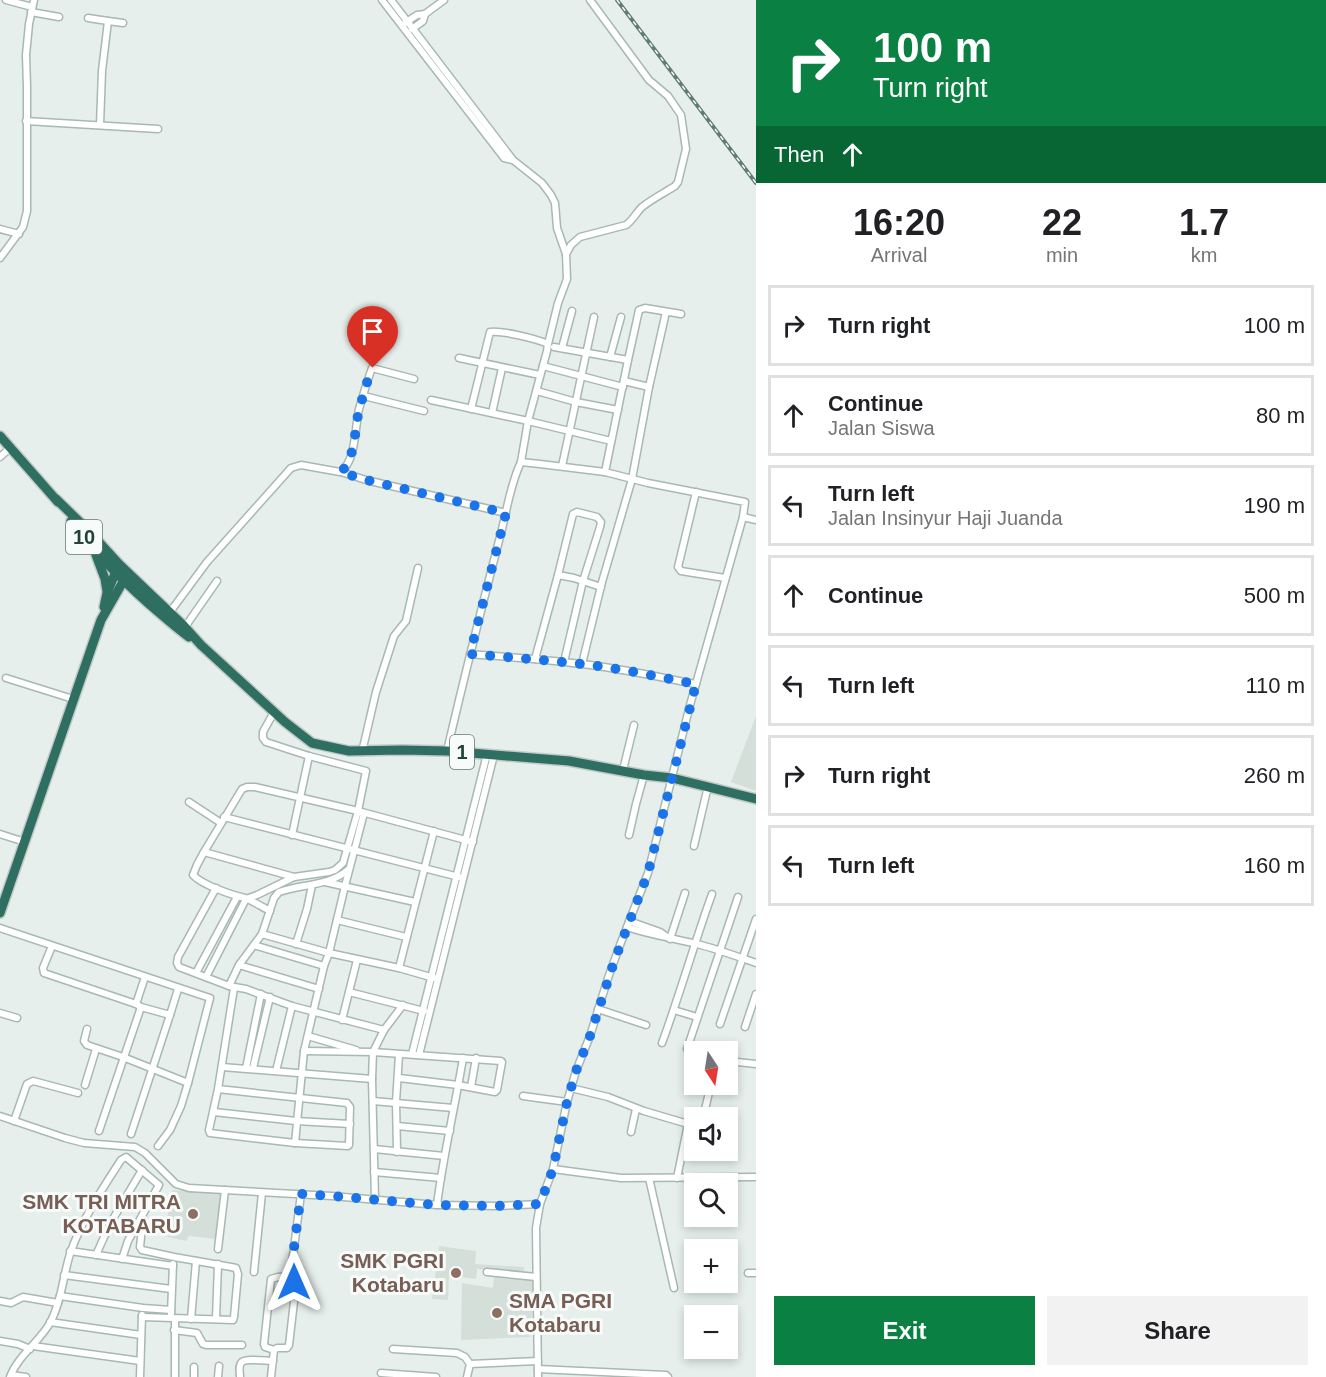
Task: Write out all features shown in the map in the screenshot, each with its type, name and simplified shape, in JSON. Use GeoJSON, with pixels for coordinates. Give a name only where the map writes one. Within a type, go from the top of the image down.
{"type":"FeatureCollection","features":[{"type":"Feature","properties":{"kind":"highway","name":"10"},"geometry":{"type":"LineString","coordinates":[[0,436],[56,499],[94,550],[117,568]]}},
{"type":"Feature","properties":{"kind":"highway","name":"10"},"geometry":{"type":"LineString","coordinates":[[56,499],[88,530],[117,568]]}},
{"type":"Feature","properties":{"kind":"highway"},"geometry":{"type":"LineString","coordinates":[[94,550],[110,596]]}},
{"type":"Feature","properties":{"kind":"highway","name":"1"},"geometry":{"type":"LineString","coordinates":[[117,568],[170,612],[201,645],[297,733],[312,743],[333,749],[362,752],[402,750],[491,754],[569,762],[672,778],[756,799]]}},
{"type":"Feature","properties":{"kind":"highway"},"geometry":{"type":"LineString","coordinates":[[0,913],[110,596],[117,568]]}},
{"type":"Feature","properties":{"kind":"highway"},"geometry":{"type":"LineString","coordinates":[[110,596],[126,577],[134,590]]}},
{"type":"Feature","properties":{"kind":"highway"},"geometry":{"type":"LineString","coordinates":[[110,596],[123,590],[134,590]]}},
{"type":"Feature","properties":{"kind":"highway","name":"1"},"geometry":{"type":"LineString","coordinates":[[134,590],[178,630],[201,645]]}},
{"type":"Feature","properties":{"kind":"street"},"geometry":{"type":"LineString","coordinates":[[6,0],[32,6],[59,17]]}},
{"type":"Feature","properties":{"kind":"street"},"geometry":{"type":"LineString","coordinates":[[382,0],[405,23]]}},
{"type":"Feature","properties":{"kind":"street"},"geometry":{"type":"LineString","coordinates":[[391,0],[410,30],[513,160],[542,183],[551,195],[555,203],[557,228],[566,254],[567,279],[558,303],[551,345],[548,347],[528,421],[521,462],[470,654],[447,752]]}},
{"type":"Feature","properties":{"kind":"street"},"geometry":{"type":"LineString","coordinates":[[405,23],[417,15],[425,14],[444,0]]}},
{"type":"Feature","properties":{"kind":"street"},"geometry":{"type":"LineString","coordinates":[[566,254],[571,245],[580,237],[631,222],[645,205],[675,186],[678,183],[686,148],[681,115],[668,96],[649,80],[590,0]]}},
{"type":"Feature","properties":{"kind":"street"},"geometry":{"type":"LineString","coordinates":[[0,258],[19,234],[27,211],[26,55],[32,6]]}},
{"type":"Feature","properties":{"kind":"street"},"geometry":{"type":"LineString","coordinates":[[410,30],[423,21],[425,14]]}},
{"type":"Feature","properties":{"kind":"street"},"geometry":{"type":"LineString","coordinates":[[88,18],[123,23]]}},
{"type":"Feature","properties":{"kind":"street"},"geometry":{"type":"LineString","coordinates":[[100,125],[102,71],[108,21]]}},
{"type":"Feature","properties":{"kind":"street"},"geometry":{"type":"LineString","coordinates":[[26,121],[158,129]]}},
{"type":"Feature","properties":{"kind":"street"},"geometry":{"type":"LineString","coordinates":[[0,229],[19,234]]}},
{"type":"Feature","properties":{"kind":"street"},"geometry":{"type":"LineString","coordinates":[[605,472],[639,310],[645,308],[681,314]]}},
{"type":"Feature","properties":{"kind":"street"},"geometry":{"type":"LineString","coordinates":[[562,348],[572,311]]}},
{"type":"Feature","properties":{"kind":"street"},"geometry":{"type":"LineString","coordinates":[[582,664],[632,479],[666,312]]}},
{"type":"Feature","properties":{"kind":"street"},"geometry":{"type":"LineString","coordinates":[[562,466],[594,316]]}},
{"type":"Feature","properties":{"kind":"street"},"geometry":{"type":"LineString","coordinates":[[610,357],[621,317]]}},
{"type":"Feature","properties":{"kind":"street"},"geometry":{"type":"LineString","coordinates":[[471,409],[489,334],[492,331],[562,348],[628,360]]}},
{"type":"Feature","properties":{"kind":"street"},"geometry":{"type":"LineString","coordinates":[[459,358],[540,375]]}},
{"type":"Feature","properties":{"kind":"street"},"geometry":{"type":"LineString","coordinates":[[543,366],[581,377],[649,387]]}},
{"type":"Feature","properties":{"kind":"street"},"geometry":{"type":"LineString","coordinates":[[340,472],[344,470],[350,458],[359,409],[372,368],[414,379]]}},
{"type":"Feature","properties":{"kind":"street"},"geometry":{"type":"LineString","coordinates":[[492,413],[502,368]]}},
{"type":"Feature","properties":{"kind":"street"},"geometry":{"type":"LineString","coordinates":[[537,391],[576,402],[618,410]]}},
{"type":"Feature","properties":{"kind":"street"},"geometry":{"type":"LineString","coordinates":[[364,396],[424,411]]}},
{"type":"Feature","properties":{"kind":"street"},"geometry":{"type":"LineString","coordinates":[[431,400],[611,441]]}},
{"type":"Feature","properties":{"kind":"street"},"geometry":{"type":"LineString","coordinates":[[0,458],[11,447]]}},
{"type":"Feature","properties":{"kind":"street"},"geometry":{"type":"LineString","coordinates":[[521,462],[605,472],[745,502],[743,517],[696,684],[648,873],[576,1071],[553,1169],[540,1204],[536,1228],[538,1377]]}},
{"type":"Feature","properties":{"kind":"street"},"geometry":{"type":"LineString","coordinates":[[170,612],[207,562],[250,512],[291,468],[301,465],[340,472],[506,513]]}},
{"type":"Feature","properties":{"kind":"street"},"geometry":{"type":"LineString","coordinates":[[696,492],[678,567],[681,571],[725,578]]}},
{"type":"Feature","properties":{"kind":"street"},"geometry":{"type":"LineString","coordinates":[[536,659],[573,514],[577,512],[597,517],[601,522],[583,581],[564,662]]}},
{"type":"Feature","properties":{"kind":"street"},"geometry":{"type":"LineString","coordinates":[[743,517],[756,520]]}},
{"type":"Feature","properties":{"kind":"street"},"geometry":{"type":"LineString","coordinates":[[362,752],[376,692],[394,636],[406,621],[418,568]]}},
{"type":"Feature","properties":{"kind":"street"},"geometry":{"type":"LineString","coordinates":[[558,575],[601,587]]}},
{"type":"Feature","properties":{"kind":"street"},"geometry":{"type":"LineString","coordinates":[[185,627],[217,581]]}},
{"type":"Feature","properties":{"kind":"street"},"geometry":{"type":"LineString","coordinates":[[470,654],[582,664],[696,684]]}},
{"type":"Feature","properties":{"kind":"street"},"geometry":{"type":"LineString","coordinates":[[6,678],[73,699]]}},
{"type":"Feature","properties":{"kind":"street"},"geometry":{"type":"LineString","coordinates":[[274,712],[262,732],[264,740],[309,756],[366,771],[361,812],[351,850],[350,868],[304,1051],[295,1143]]}},
{"type":"Feature","properties":{"kind":"street"},"geometry":{"type":"LineString","coordinates":[[623,770],[633,725]]}},
{"type":"Feature","properties":{"kind":"street"},"geometry":{"type":"LineString","coordinates":[[415,1055],[491,754]]}},
{"type":"Feature","properties":{"kind":"street"},"geometry":{"type":"LineString","coordinates":[[292,835],[309,756]]}},
{"type":"Feature","properties":{"kind":"street"},"geometry":{"type":"LineString","coordinates":[[629,836],[644,775]]}},
{"type":"Feature","properties":{"kind":"street"},"geometry":{"type":"LineString","coordinates":[[694,846],[708,786]]}},
{"type":"Feature","properties":{"kind":"street"},"geometry":{"type":"LineString","coordinates":[[270,911],[216,888],[193,875],[196,865],[222,820],[242,789],[247,787],[300,797],[469,841]]}},
{"type":"Feature","properties":{"kind":"street"},"geometry":{"type":"LineString","coordinates":[[189,802],[222,820],[460,877]]}},
{"type":"Feature","properties":{"kind":"street"},"geometry":{"type":"LineString","coordinates":[[399,968],[434,831]]}},
{"type":"Feature","properties":{"kind":"street"},"geometry":{"type":"LineString","coordinates":[[0,834],[25,842]]}},
{"type":"Feature","properties":{"kind":"street"},"geometry":{"type":"LineString","coordinates":[[206,977],[246,899],[294,877],[335,870],[343,863],[351,850]]}},
{"type":"Feature","properties":{"kind":"street"},"geometry":{"type":"LineString","coordinates":[[204,852],[294,877]]}},
{"type":"Feature","properties":{"kind":"street"},"geometry":{"type":"LineString","coordinates":[[218,1089],[347,1103],[350,1107],[350,1144],[348,1146],[295,1143],[212,1134],[209,1130],[222,1066],[231,987],[239,965],[262,934],[274,898],[279,892],[325,882],[345,873],[350,868]]}},
{"type":"Feature","properties":{"kind":"street"},"geometry":{"type":"LineString","coordinates":[[325,882],[415,902]]}},
{"type":"Feature","properties":{"kind":"street"},"geometry":{"type":"LineString","coordinates":[[296,944],[312,885]]}},
{"type":"Feature","properties":{"kind":"street"},"geometry":{"type":"LineString","coordinates":[[216,888],[178,957],[179,967],[231,987],[261,994],[292,1006],[384,1030]]}},
{"type":"Feature","properties":{"kind":"street"},"geometry":{"type":"LineString","coordinates":[[669,938],[685,893]]}},
{"type":"Feature","properties":{"kind":"street"},"geometry":{"type":"LineString","coordinates":[[662,1044],[712,894]]}},
{"type":"Feature","properties":{"kind":"street"},"geometry":{"type":"LineString","coordinates":[[196,973],[237,897]]}},
{"type":"Feature","properties":{"kind":"street"},"geometry":{"type":"LineString","coordinates":[[690,1041],[738,897]]}},
{"type":"Feature","properties":{"kind":"street"},"geometry":{"type":"LineString","coordinates":[[720,1024],[756,919]]}},
{"type":"Feature","properties":{"kind":"street"},"geometry":{"type":"LineString","coordinates":[[337,920],[406,937]]}},
{"type":"Feature","properties":{"kind":"street"},"geometry":{"type":"LineString","coordinates":[[628,924],[660,932],[669,938],[720,950],[756,963]]}},
{"type":"Feature","properties":{"kind":"street"},"geometry":{"type":"LineString","coordinates":[[0,928],[210,998],[181,1106],[170,1130],[158,1146]]}},
{"type":"Feature","properties":{"kind":"street"},"geometry":{"type":"LineString","coordinates":[[262,934],[434,979]]}},
{"type":"Feature","properties":{"kind":"street"},"geometry":{"type":"LineString","coordinates":[[254,945],[324,966]]}},
{"type":"Feature","properties":{"kind":"street"},"geometry":{"type":"LineString","coordinates":[[52,946],[43,968],[44,973],[170,1016]]}},
{"type":"Feature","properties":{"kind":"street"},"geometry":{"type":"LineString","coordinates":[[342,1020],[357,960]]}},
{"type":"Feature","properties":{"kind":"street"},"geometry":{"type":"LineString","coordinates":[[239,965],[319,989]]}},
{"type":"Feature","properties":{"kind":"street"},"geometry":{"type":"LineString","coordinates":[[99,1131],[123,1057],[145,977]]}},
{"type":"Feature","properties":{"kind":"street"},"geometry":{"type":"LineString","coordinates":[[130,1134],[178,988]]}},
{"type":"Feature","properties":{"kind":"street"},"geometry":{"type":"LineString","coordinates":[[349,992],[426,1011]]}},
{"type":"Feature","properties":{"kind":"street"},"geometry":{"type":"LineString","coordinates":[[249,1068],[261,994]]}},
{"type":"Feature","properties":{"kind":"street"},"geometry":{"type":"LineString","coordinates":[[745,1027],[756,994]]}},
{"type":"Feature","properties":{"kind":"street"},"geometry":{"type":"LineString","coordinates":[[249,1068],[270,997]]}},
{"type":"Feature","properties":{"kind":"street"},"geometry":{"type":"LineString","coordinates":[[375,1199],[373,1052],[384,1030],[403,1005]]}},
{"type":"Feature","properties":{"kind":"street"},"geometry":{"type":"LineString","coordinates":[[276,1071],[292,1006]]}},
{"type":"Feature","properties":{"kind":"street"},"geometry":{"type":"LineString","coordinates":[[598,1009],[646,1025]]}},
{"type":"Feature","properties":{"kind":"street"},"geometry":{"type":"LineString","coordinates":[[674,1010],[697,1017]]}},
{"type":"Feature","properties":{"kind":"street"},"geometry":{"type":"LineString","coordinates":[[0,1013],[17,1018]]}},
{"type":"Feature","properties":{"kind":"street"},"geometry":{"type":"LineString","coordinates":[[87,1029],[85,1043],[188,1083]]}},
{"type":"Feature","properties":{"kind":"street"},"geometry":{"type":"LineString","coordinates":[[308,1035],[364,1052]]}},
{"type":"Feature","properties":{"kind":"street"},"geometry":{"type":"LineString","coordinates":[[85,1085],[96,1048]]}},
{"type":"Feature","properties":{"kind":"street"},"geometry":{"type":"LineString","coordinates":[[304,1051],[373,1052],[476,1058],[501,1060],[502,1065],[496,1092],[399,1078]]}},
{"type":"Feature","properties":{"kind":"street"},"geometry":{"type":"LineString","coordinates":[[397,1152],[396,1102],[399,1055]]}},
{"type":"Feature","properties":{"kind":"street"},"geometry":{"type":"LineString","coordinates":[[437,1205],[463,1058]]}},
{"type":"Feature","properties":{"kind":"street"},"geometry":{"type":"LineString","coordinates":[[471,1088],[476,1058]]}},
{"type":"Feature","properties":{"kind":"street"},"geometry":{"type":"LineString","coordinates":[[738,1062],[756,1064]]}},
{"type":"Feature","properties":{"kind":"street"},"geometry":{"type":"LineString","coordinates":[[222,1066],[372,1079]]}},
{"type":"Feature","properties":{"kind":"street"},"geometry":{"type":"LineString","coordinates":[[14,1121],[27,1084],[30,1082],[78,1092]]}},
{"type":"Feature","properties":{"kind":"street"},"geometry":{"type":"LineString","coordinates":[[571,1088],[684,1122]]}},
{"type":"Feature","properties":{"kind":"street"},"geometry":{"type":"LineString","coordinates":[[523,1096],[567,1102]]}},
{"type":"Feature","properties":{"kind":"street"},"geometry":{"type":"LineString","coordinates":[[373,1101],[453,1108]]}},
{"type":"Feature","properties":{"kind":"street"},"geometry":{"type":"LineString","coordinates":[[631,1132],[636,1109]]}},
{"type":"Feature","properties":{"kind":"street"},"geometry":{"type":"LineString","coordinates":[[214,1112],[350,1124]]}},
{"type":"Feature","properties":{"kind":"street"},"geometry":{"type":"LineString","coordinates":[[0,1116],[84,1143],[135,1147],[181,1186],[437,1205],[540,1204]]}},
{"type":"Feature","properties":{"kind":"street"},"geometry":{"type":"LineString","coordinates":[[397,1126],[450,1131]]}},
{"type":"Feature","properties":{"kind":"street"},"geometry":{"type":"LineString","coordinates":[[374,1149],[444,1156]]}},
{"type":"Feature","properties":{"kind":"street"},"geometry":{"type":"LineString","coordinates":[[677,1178],[684,1151]]}},
{"type":"Feature","properties":{"kind":"street"},"geometry":{"type":"LineString","coordinates":[[26,1377],[10,1376],[50,1322],[59,1299],[70,1251],[95,1200],[121,1160],[128,1158],[159,1185],[128,1240],[122,1258]]}},
{"type":"Feature","properties":{"kind":"street"},"geometry":{"type":"LineString","coordinates":[[553,1169],[621,1178],[756,1177]]}},
{"type":"Feature","properties":{"kind":"street"},"geometry":{"type":"LineString","coordinates":[[96,1255],[110,1224],[142,1170]]}},
{"type":"Feature","properties":{"kind":"street"},"geometry":{"type":"LineString","coordinates":[[374,1172],[441,1178]]}},
{"type":"Feature","properties":{"kind":"street"},"geometry":{"type":"LineString","coordinates":[[649,1178],[674,1288]]}},
{"type":"Feature","properties":{"kind":"street"},"geometry":{"type":"LineString","coordinates":[[218,1249],[225,1190]]}},
{"type":"Feature","properties":{"kind":"street"},"geometry":{"type":"LineString","coordinates":[[254,1272],[262,1193]]}},
{"type":"Feature","properties":{"kind":"street"},"geometry":{"type":"LineString","coordinates":[[292,1276],[271,1279],[264,1344],[265,1347],[274,1350],[287,1348],[289,1345],[295,1293],[292,1263],[301,1194]]}},
{"type":"Feature","properties":{"kind":"street"},"geometry":{"type":"LineString","coordinates":[[142,1317],[229,1321],[234,1318],[238,1274],[234,1267],[141,1249],[143,1216]]}},
{"type":"Feature","properties":{"kind":"street"},"geometry":{"type":"LineString","coordinates":[[70,1251],[173,1266]]}},
{"type":"Feature","properties":{"kind":"street"},"geometry":{"type":"LineString","coordinates":[[174,1257],[171,1310],[174,1330],[175,1377]]}},
{"type":"Feature","properties":{"kind":"street"},"geometry":{"type":"LineString","coordinates":[[191,1319],[196,1261]]}},
{"type":"Feature","properties":{"kind":"street"},"geometry":{"type":"LineString","coordinates":[[216,1319],[218,1264]]}},
{"type":"Feature","properties":{"kind":"street"},"geometry":{"type":"LineString","coordinates":[[488,1272],[536,1277]]}},
{"type":"Feature","properties":{"kind":"street"},"geometry":{"type":"LineString","coordinates":[[748,1274],[756,1273]]}},
{"type":"Feature","properties":{"kind":"street"},"geometry":{"type":"LineString","coordinates":[[64,1275],[171,1289]]}},
{"type":"Feature","properties":{"kind":"street"},"geometry":{"type":"LineString","coordinates":[[0,1301],[11,1303],[23,1297],[171,1310]]}},
{"type":"Feature","properties":{"kind":"street"},"geometry":{"type":"LineString","coordinates":[[140,1377],[143,1308]]}},
{"type":"Feature","properties":{"kind":"street"},"geometry":{"type":"LineString","coordinates":[[50,1322],[141,1335]]}},
{"type":"Feature","properties":{"kind":"street"},"geometry":{"type":"LineString","coordinates":[[174,1330],[197,1333],[206,1345],[242,1345]]}},
{"type":"Feature","properties":{"kind":"street"},"geometry":{"type":"LineString","coordinates":[[0,1341],[32,1348],[140,1361]]}},
{"type":"Feature","properties":{"kind":"street"},"geometry":{"type":"LineString","coordinates":[[393,1349],[457,1353],[465,1357],[470,1364],[467,1377]]}},
{"type":"Feature","properties":{"kind":"street"},"geometry":{"type":"LineString","coordinates":[[271,1377],[274,1350]]}},
{"type":"Feature","properties":{"kind":"street"},"geometry":{"type":"LineString","coordinates":[[240,1377],[240,1365],[244,1360],[273,1361]]}},
{"type":"Feature","properties":{"kind":"street"},"geometry":{"type":"LineString","coordinates":[[470,1364],[538,1361]]}},
{"type":"Feature","properties":{"kind":"street"},"geometry":{"type":"LineString","coordinates":[[218,1377],[219,1366]]}},
{"type":"Feature","properties":{"kind":"street"},"geometry":{"type":"LineString","coordinates":[[194,1367],[194,1377]]}},
{"type":"Feature","properties":{"kind":"street"},"geometry":{"type":"LineString","coordinates":[[538,1369],[618,1375],[666,1375],[668,1377]]}},
{"type":"Feature","properties":{"kind":"street"},"geometry":{"type":"LineString","coordinates":[[381,1373],[436,1377]]}},
{"type":"Feature","properties":{"kind":"shaded area"},"geometry":{"type":"Polygon","coordinates":[[[756,716],[756,791],[731,782],[756,716]]]}},
{"type":"Feature","properties":{"kind":"shaded area","name":"SMK TRI MITRA KOTABARU"},"geometry":{"type":"Polygon","coordinates":[[[172,1190],[221,1193],[216,1239],[189,1236],[186,1241],[164,1236],[172,1190]]]}},
{"type":"Feature","properties":{"kind":"shaded area","name":"SMK PGRI Kotabaru"},"geometry":{"type":"Polygon","coordinates":[[[439,1246],[476,1251],[475,1264],[524,1267],[524,1272],[477,1269],[476,1279],[449,1275],[448,1300],[432,1299],[439,1246]]]}},
{"type":"Feature","properties":{"kind":"shaded area","name":"SMA PGRI Kotabaru"},"geometry":{"type":"Polygon","coordinates":[[[494,1276],[535,1280],[530,1337],[461,1340],[462,1283],[493,1288],[494,1276]]]}},
{"type":"Feature","properties":{"kind":"railway"},"geometry":{"type":"LineString","coordinates":[[617,0],[756,183]]}},
{"type":"Feature","properties":{"kind":"place","name":"SMK TRI MITRA KOTABARU"},"geometry":{"type":"Point","coordinates":[193,1214]}},
{"type":"Feature","properties":{"kind":"place","name":"SMK PGRI Kotabaru"},"geometry":{"type":"Point","coordinates":[456,1273]}},
{"type":"Feature","properties":{"kind":"place","name":"SMA PGRI Kotabaru"},"geometry":{"type":"Point","coordinates":[497,1313]}},
{"type":"Feature","properties":{"kind":"route"},"geometry":{"type":"LineString","coordinates":[[294,1282],[292,1263],[301,1194],[437,1205],[540,1204],[553,1169],[567,1102],[581,1055],[590,1036],[608,978],[648,873],[696,684],[582,664],[470,654],[506,513],[340,472],[344,470],[352,453],[359,409],[373,368]]}}]}
